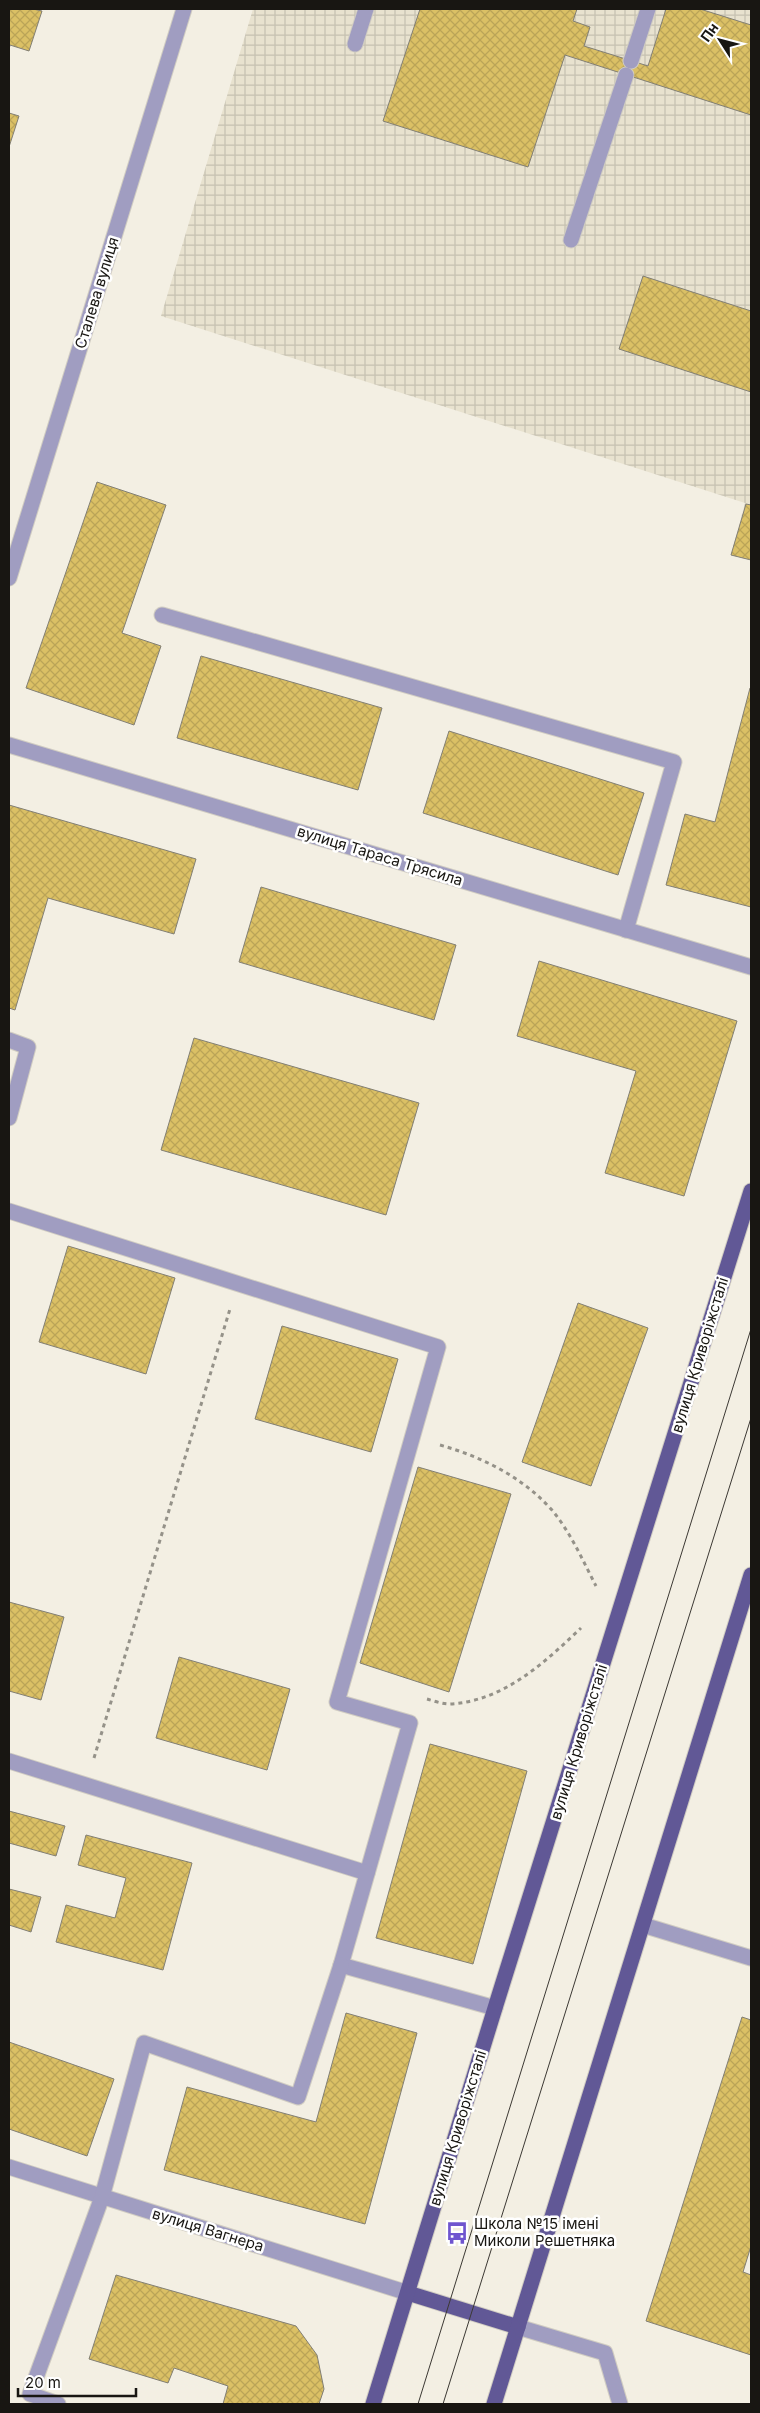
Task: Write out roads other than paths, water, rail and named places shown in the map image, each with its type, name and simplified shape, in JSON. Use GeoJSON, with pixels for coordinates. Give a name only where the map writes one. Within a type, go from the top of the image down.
{"type":"FeatureCollection","features":[{"type":"Feature","properties":{"kind":"main road","name":"вулиця Криворіжсталі"},"geometry":{"type":"LineString","coordinates":[[374,2404],[495,2008],[751,1191]]}},
{"type":"Feature","properties":{"kind":"main road"},"geometry":{"type":"LineString","coordinates":[[494,2404],[751,1575]]}},
{"type":"Feature","properties":{"kind":"main road"},"geometry":{"type":"LineString","coordinates":[[408,2293],[518,2327]]}},
{"type":"Feature","properties":{"kind":"street","name":"Сталева вулиця"},"geometry":{"type":"LineString","coordinates":[[9,578],[184,9]]}},
{"type":"Feature","properties":{"kind":"street"},"geometry":{"type":"LineString","coordinates":[[355,44],[366,9]]}},
{"type":"Feature","properties":{"kind":"street"},"geometry":{"type":"LineString","coordinates":[[571,240],[648,9]]}},
{"type":"Feature","properties":{"kind":"street"},"geometry":{"type":"LineString","coordinates":[[162,615],[674,762],[626,930]]}},
{"type":"Feature","properties":{"kind":"street","name":"вулиця Тараса Трясила"},"geometry":{"type":"LineString","coordinates":[[9,745],[751,967]]}},
{"type":"Feature","properties":{"kind":"street"},"geometry":{"type":"LineString","coordinates":[[9,1040],[28,1046],[9,1118]]}},
{"type":"Feature","properties":{"kind":"street"},"geometry":{"type":"LineString","coordinates":[[9,1211],[438,1347],[337,1702],[410,1723],[341,1965],[298,2097],[144,2043],[102,2197],[30,2394],[58,2404]]}},
{"type":"Feature","properties":{"kind":"street"},"geometry":{"type":"LineString","coordinates":[[9,1761],[367,1872]]}},
{"type":"Feature","properties":{"kind":"street"},"geometry":{"type":"LineString","coordinates":[[643,1925],[751,1958]]}},
{"type":"Feature","properties":{"kind":"street"},"geometry":{"type":"LineString","coordinates":[[341,1965],[495,2008]]}},
{"type":"Feature","properties":{"kind":"street","name":"вулиця Вагнера"},"geometry":{"type":"LineString","coordinates":[[9,2167],[408,2293]]}},
{"type":"Feature","properties":{"kind":"street"},"geometry":{"type":"LineString","coordinates":[[518,2327],[606,2352],[620,2404]]}},
{"type":"Feature","properties":{"kind":"tram line"},"geometry":{"type":"LineString","coordinates":[[418,2404],[751,1329]]}},
{"type":"Feature","properties":{"kind":"tram line"},"geometry":{"type":"LineString","coordinates":[[443,2404],[751,1418]]}},
{"type":"Feature","properties":{"kind":"place","name":"Школа №15 імені Миколи Решетняка"},"geometry":{"type":"Point","coordinates":[457,2233]}}]}
